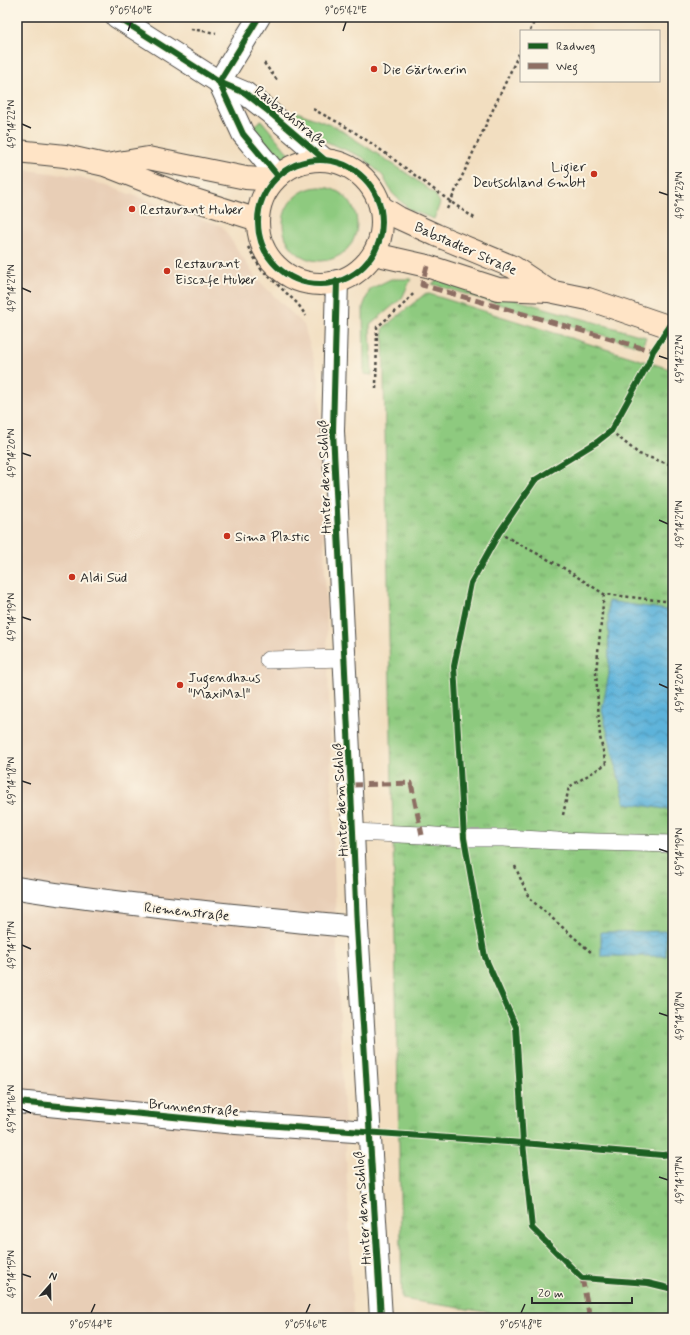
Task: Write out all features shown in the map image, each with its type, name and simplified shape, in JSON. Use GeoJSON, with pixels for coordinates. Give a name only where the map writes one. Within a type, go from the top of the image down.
{"type":"FeatureCollection","features":[{"type":"Feature","properties":{"kind":"street","name":"Raubachstraße"},"geometry":{"type":"LineString","coordinates":[[117,17],[219,82],[245,93],[325,160]]}},
{"type":"Feature","properties":{"kind":"street"},"geometry":{"type":"LineString","coordinates":[[259,17],[219,82],[244,134],[276,178]]}},
{"type":"Feature","properties":{"kind":"street"},"geometry":{"type":"LineString","coordinates":[[17,151],[65,156],[105,165],[192,199],[258,220]]}},
{"type":"Feature","properties":{"kind":"street"},"geometry":{"type":"LineString","coordinates":[[105,165],[148,158],[246,178],[276,178]]}},
{"type":"Feature","properties":{"kind":"street"},"geometry":{"type":"LineString","coordinates":[[325,160],[344,164],[361,174],[373,189],[381,207],[382,231],[374,254],[364,266],[351,275],[337,281],[321,284],[304,282],[289,275],[276,265],[266,252],[260,236],[258,220],[260,205],[266,192],[276,178],[300,163],[325,160]]}},
{"type":"Feature","properties":{"kind":"street","name":"Babstadter Straße"},"geometry":{"type":"LineString","coordinates":[[381,207],[399,218],[436,235],[513,267],[549,292]]}},
{"type":"Feature","properties":{"kind":"street","name":"Babstadter Straße"},"geometry":{"type":"LineString","coordinates":[[374,254],[427,266],[498,289],[549,292],[588,298],[673,328]]}},
{"type":"Feature","properties":{"kind":"street","name":"Hinter dem Schloß"},"geometry":{"type":"LineString","coordinates":[[337,281],[333,431],[354,832],[357,927],[381,1318]]}},
{"type":"Feature","properties":{"kind":"street","name":"Riemenstraße"},"geometry":{"type":"LineString","coordinates":[[17,888],[169,909],[357,927]]}},
{"type":"Feature","properties":{"kind":"street","name":"Brunnenstraße"},"geometry":{"type":"LineString","coordinates":[[17,1102],[236,1124],[369,1132]]}},
{"type":"Feature","properties":{"kind":"lane"},"geometry":{"type":"LineString","coordinates":[[268,660],[344,658]]}},
{"type":"Feature","properties":{"kind":"lane"},"geometry":{"type":"LineString","coordinates":[[354,832],[464,838],[673,844]]}},
{"type":"Feature","properties":{"kind":"path"},"geometry":{"type":"LineString","coordinates":[[530,30],[536,17]]}},
{"type":"Feature","properties":{"kind":"path"},"geometry":{"type":"LineString","coordinates":[[184,27],[246,39],[278,80]]}},
{"type":"Feature","properties":{"kind":"path"},"geometry":{"type":"LineString","coordinates":[[436,235],[520,52]]}},
{"type":"Feature","properties":{"kind":"path"},"geometry":{"type":"LineString","coordinates":[[311,108],[350,129],[450,202],[477,219]]}},
{"type":"Feature","properties":{"kind":"path"},"geometry":{"type":"LineString","coordinates":[[248,245],[261,269],[298,304],[306,316]]}},
{"type":"Feature","properties":{"kind":"path"},"geometry":{"type":"LineString","coordinates":[[376,389],[377,327],[402,306],[417,290]]}},
{"type":"Feature","properties":{"kind":"path"},"geometry":{"type":"LineString","coordinates":[[612,431],[639,454],[669,464],[673,463]]}},
{"type":"Feature","properties":{"kind":"path"},"geometry":{"type":"LineString","coordinates":[[498,533],[562,567],[604,594],[673,602]]}},
{"type":"Feature","properties":{"kind":"path"},"geometry":{"type":"LineString","coordinates":[[558,841],[568,787],[606,764],[600,737],[596,672],[604,594]]}},
{"type":"Feature","properties":{"kind":"path"},"geometry":{"type":"LineString","coordinates":[[503,838],[529,898],[592,953]]}},
{"type":"Feature","properties":{"kind":"shaded area"},"geometry":{"type":"Polygon","coordinates":[[[17,169],[78,176],[222,226],[256,278],[304,325],[319,377],[336,924],[353,1318],[17,1318],[17,169]]]}},
{"type":"Feature","properties":{"kind":"green space"},"geometry":{"type":"Polygon","coordinates":[[[297,112],[336,127],[408,174],[435,194],[440,203],[434,219],[410,210],[392,193],[383,176],[362,157],[320,139],[288,115],[297,112]]]}},
{"type":"Feature","properties":{"kind":"green space"},"geometry":{"type":"Polygon","coordinates":[[[261,120],[289,154],[279,162],[251,128],[261,120]]]}},
{"type":"Feature","properties":{"kind":"green space"},"geometry":{"type":"Polygon","coordinates":[[[320,187],[334,190],[346,198],[354,210],[357,224],[354,238],[346,250],[334,258],[320,261],[306,258],[294,250],[286,238],[283,224],[286,210],[294,198],[306,190],[320,187]]]}},
{"type":"Feature","properties":{"kind":"green space"},"geometry":{"type":"Polygon","coordinates":[[[440,278],[646,337],[642,347],[432,284],[440,278]]]}},
{"type":"Feature","properties":{"kind":"green space"},"geometry":{"type":"Polygon","coordinates":[[[391,279],[411,279],[402,298],[370,325],[372,375],[364,374],[363,307],[370,289],[391,279]]]}},
{"type":"Feature","properties":{"kind":"green space"},"geometry":{"type":"Polygon","coordinates":[[[426,293],[673,370],[673,1318],[525,1318],[402,1299],[383,328],[426,293]]]}},
{"type":"Feature","properties":{"kind":"water"},"geometry":{"type":"Polygon","coordinates":[[[608,601],[673,611],[673,810],[625,803],[602,710],[609,674],[608,601]]]}},
{"type":"Feature","properties":{"kind":"water"},"geometry":{"type":"Polygon","coordinates":[[[666,931],[666,956],[601,956],[601,932],[666,931]]]}},
{"type":"Feature","properties":{"kind":"marked path"},"geometry":{"type":"LineString","coordinates":[[427,266],[422,285],[653,351]]}},
{"type":"Feature","properties":{"kind":"marked path"},"geometry":{"type":"LineString","coordinates":[[351,785],[411,783],[422,835]]}},
{"type":"Feature","properties":{"kind":"marked path"},"geometry":{"type":"LineString","coordinates":[[582,1278],[590,1318]]}},
{"type":"Feature","properties":{"kind":"cycle path"},"geometry":{"type":"LineString","coordinates":[[117,17],[219,82],[245,93],[325,160]]}},
{"type":"Feature","properties":{"kind":"cycle path"},"geometry":{"type":"LineString","coordinates":[[219,82],[259,17]]}},
{"type":"Feature","properties":{"kind":"cycle path"},"geometry":{"type":"LineString","coordinates":[[219,82],[243,134],[278,176]]}},
{"type":"Feature","properties":{"kind":"cycle path"},"geometry":{"type":"LineString","coordinates":[[320,160],[344,165],[364,178],[377,198],[382,222],[377,246],[364,266],[344,279],[320,284],[296,279],[276,266],[263,246],[258,222],[263,198],[276,178],[296,165],[320,160]]}},
{"type":"Feature","properties":{"kind":"cycle path"},"geometry":{"type":"LineString","coordinates":[[337,281],[333,431],[357,927],[381,1318]]}},
{"type":"Feature","properties":{"kind":"cycle path"},"geometry":{"type":"LineString","coordinates":[[670,326],[653,351],[648,364],[611,431],[597,442],[535,480],[499,533],[471,583],[454,666],[464,838],[485,957],[516,1027],[523,1143],[532,1228],[582,1278],[648,1283],[673,1289]]}},
{"type":"Feature","properties":{"kind":"cycle path"},"geometry":{"type":"LineString","coordinates":[[17,1102],[236,1123],[523,1143],[662,1155],[673,1154]]}},
{"type":"Feature","properties":{"kind":"place","name":"Die Gärtnerin"},"geometry":{"type":"Point","coordinates":[374,69]}},
{"type":"Feature","properties":{"kind":"place","name":"Ligier Deutschland GmbH"},"geometry":{"type":"Point","coordinates":[594,174]}},
{"type":"Feature","properties":{"kind":"place","name":"Restaurant Huber"},"geometry":{"type":"Point","coordinates":[132,209]}},
{"type":"Feature","properties":{"kind":"place","name":"Restaurant Eiscafe Huber"},"geometry":{"type":"Point","coordinates":[167,271]}},
{"type":"Feature","properties":{"kind":"place","name":"Sima Plastic"},"geometry":{"type":"Point","coordinates":[227,536]}},
{"type":"Feature","properties":{"kind":"place","name":"Aldi Süd"},"geometry":{"type":"Point","coordinates":[72,577]}},
{"type":"Feature","properties":{"kind":"place","name":"Jugendhaus \"MaxiMal\""},"geometry":{"type":"Point","coordinates":[180,685]}}]}
